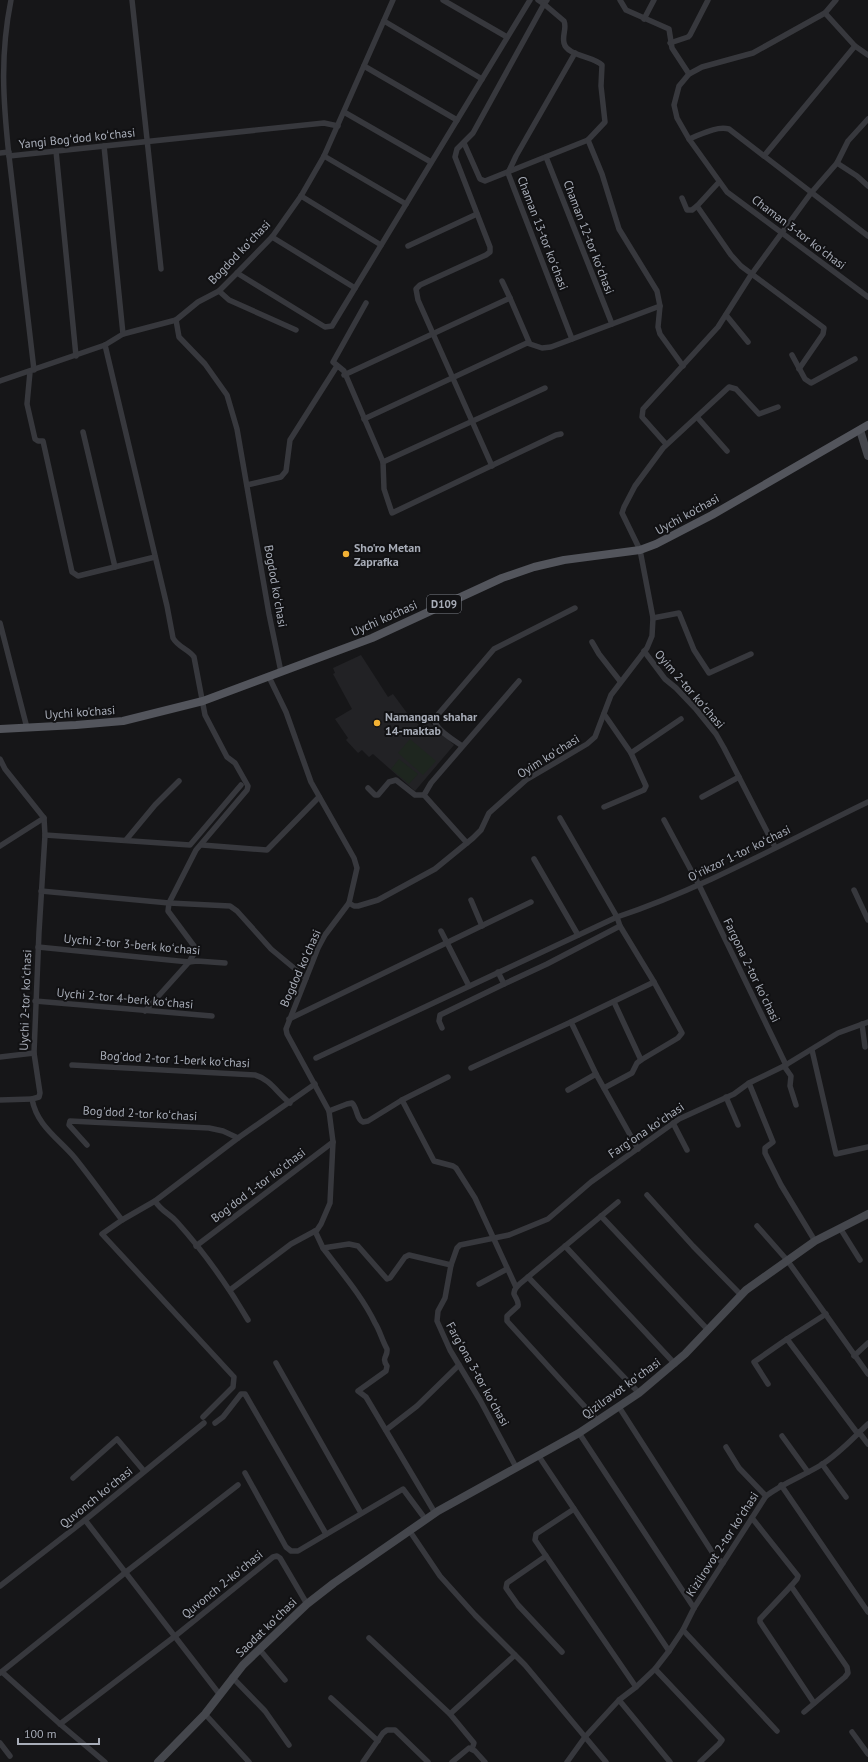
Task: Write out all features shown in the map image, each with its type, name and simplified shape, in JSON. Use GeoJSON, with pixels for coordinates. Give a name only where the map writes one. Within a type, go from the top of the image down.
{"type":"FeatureCollection","features":[{"type":"Feature","properties":{"kind":"main road","name":"Uychi ko'chasi"},"geometry":{"type":"LineString","coordinates":[[0,729],[123,721],[203,701],[372,638],[502,578],[534,567],[564,560],[640,550],[670,538],[868,425]]}},
{"type":"Feature","properties":{"kind":"street"},"geometry":{"type":"LineString","coordinates":[[0,153],[9,154],[3,95],[3,62],[11,0]]}},
{"type":"Feature","properties":{"kind":"street"},"geometry":{"type":"LineString","coordinates":[[132,0],[161,269]]}},
{"type":"Feature","properties":{"kind":"street","name":"Bogdod koʻchasi"},"geometry":{"type":"LineString","coordinates":[[282,672],[238,429],[227,395],[205,364],[182,341],[178,333],[176,320],[198,302],[219,291],[272,237],[301,196],[324,156],[393,0]]}},
{"type":"Feature","properties":{"kind":"street"},"geometry":{"type":"LineString","coordinates":[[443,0],[507,37]]}},
{"type":"Feature","properties":{"kind":"street"},"geometry":{"type":"LineString","coordinates":[[237,273],[327,327],[332,326],[530,0]]}},
{"type":"Feature","properties":{"kind":"street"},"geometry":{"type":"LineString","coordinates":[[464,143],[480,179],[482,181],[488,181],[588,140],[605,122],[601,86],[602,68],[600,63],[566,48],[564,44],[566,24],[564,20],[546,2],[538,0]]}},
{"type":"Feature","properties":{"kind":"street"},"geometry":{"type":"LineString","coordinates":[[620,0],[624,9],[668,29],[671,35],[670,43],[689,74],[702,67],[752,53],[825,13],[836,0]]}},
{"type":"Feature","properties":{"kind":"street"},"geometry":{"type":"LineString","coordinates":[[644,19],[654,0]]}},
{"type":"Feature","properties":{"kind":"street"},"geometry":{"type":"LineString","coordinates":[[670,43],[690,35],[708,0]]}},
{"type":"Feature","properties":{"kind":"street"},"geometry":{"type":"LineString","coordinates":[[492,466],[454,377],[418,300],[416,289],[420,285],[489,253],[490,247],[455,158],[457,149],[473,133],[546,2]]}},
{"type":"Feature","properties":{"kind":"street"},"geometry":{"type":"LineString","coordinates":[[825,13],[855,46],[868,55]]}},
{"type":"Feature","properties":{"kind":"street"},"geometry":{"type":"LineString","coordinates":[[384,21],[482,79]]}},
{"type":"Feature","properties":{"kind":"street"},"geometry":{"type":"LineString","coordinates":[[764,156],[855,46]]}},
{"type":"Feature","properties":{"kind":"street","name":"Chaman 13-tor koʻchasi"},"geometry":{"type":"LineString","coordinates":[[572,339],[508,173],[516,156],[575,53]]}},
{"type":"Feature","properties":{"kind":"street"},"geometry":{"type":"LineString","coordinates":[[364,66],[457,120]]}},
{"type":"Feature","properties":{"kind":"street","name":"Chaman 3-tor koʻchasi"},"geometry":{"type":"LineString","coordinates":[[689,74],[679,86],[674,105],[677,118],[689,139],[718,182],[727,192],[868,298]]}},
{"type":"Feature","properties":{"kind":"street"},"geometry":{"type":"LineString","coordinates":[[344,112],[431,162]]}},
{"type":"Feature","properties":{"kind":"street"},"geometry":{"type":"LineString","coordinates":[[666,444],[643,418],[642,411],[718,327],[751,274],[836,163],[845,145],[868,119]]}},
{"type":"Feature","properties":{"kind":"street","name":"Yangi Bogʻdod koʻchasi"},"geometry":{"type":"LineString","coordinates":[[115,566],[78,576],[72,572],[43,441],[38,441],[35,439],[27,404],[32,371],[9,154],[56,151],[324,123],[338,126]]}},
{"type":"Feature","properties":{"kind":"street"},"geometry":{"type":"LineString","coordinates":[[689,139],[723,128],[729,129],[811,194],[868,236]]}},
{"type":"Feature","properties":{"kind":"street"},"geometry":{"type":"LineString","coordinates":[[588,140],[602,174],[619,229],[655,287],[660,306],[658,327],[660,334],[683,366]]}},
{"type":"Feature","properties":{"kind":"street"},"geometry":{"type":"LineString","coordinates":[[104,146],[123,334]]}},
{"type":"Feature","properties":{"kind":"street"},"geometry":{"type":"LineString","coordinates":[[56,151],[76,356]]}},
{"type":"Feature","properties":{"kind":"street"},"geometry":{"type":"LineString","coordinates":[[324,156],[406,204]]}},
{"type":"Feature","properties":{"kind":"street","name":"Chaman 12-tor koʻchasi"},"geometry":{"type":"LineString","coordinates":[[546,157],[612,324]]}},
{"type":"Feature","properties":{"kind":"street"},"geometry":{"type":"LineString","coordinates":[[836,163],[857,176],[868,186]]}},
{"type":"Feature","properties":{"kind":"street"},"geometry":{"type":"LineString","coordinates":[[682,198],[687,210],[692,210],[718,182]]}},
{"type":"Feature","properties":{"kind":"street"},"geometry":{"type":"LineString","coordinates":[[301,196],[381,245]]}},
{"type":"Feature","properties":{"kind":"street"},"geometry":{"type":"LineString","coordinates":[[697,206],[730,255],[751,274],[824,328],[822,334],[799,369]]}},
{"type":"Feature","properties":{"kind":"street"},"geometry":{"type":"LineString","coordinates":[[408,246],[477,214]]}},
{"type":"Feature","properties":{"kind":"street"},"geometry":{"type":"LineString","coordinates":[[272,237],[355,288]]}},
{"type":"Feature","properties":{"kind":"street"},"geometry":{"type":"LineString","coordinates":[[502,281],[529,342],[538,347],[546,348],[660,306]]}},
{"type":"Feature","properties":{"kind":"street"},"geometry":{"type":"LineString","coordinates":[[219,291],[229,300],[296,330]]}},
{"type":"Feature","properties":{"kind":"street"},"geometry":{"type":"LineString","coordinates":[[344,375],[510,298]]}},
{"type":"Feature","properties":{"kind":"street"},"geometry":{"type":"LineString","coordinates":[[366,304],[334,359],[334,364],[342,369],[383,462],[384,489],[392,513],[561,434]]}},
{"type":"Feature","properties":{"kind":"street"},"geometry":{"type":"LineString","coordinates":[[726,315],[748,342]]}},
{"type":"Feature","properties":{"kind":"street"},"geometry":{"type":"LineString","coordinates":[[0,381],[76,356],[104,345],[123,334],[176,320]]}},
{"type":"Feature","properties":{"kind":"street"},"geometry":{"type":"LineString","coordinates":[[364,419],[529,342]]}},
{"type":"Feature","properties":{"kind":"street"},"geometry":{"type":"LineString","coordinates":[[104,345],[173,638],[178,645],[191,653],[194,657],[205,715],[212,731],[227,757],[235,763],[248,786],[247,790],[202,845],[196,850],[169,903],[168,911],[194,946],[195,952],[189,962],[145,1011]]}},
{"type":"Feature","properties":{"kind":"street"},"geometry":{"type":"LineString","coordinates":[[792,355],[805,380],[811,383],[855,359]]}},
{"type":"Feature","properties":{"kind":"street"},"geometry":{"type":"LineString","coordinates":[[247,485],[281,477],[284,474],[286,471],[290,440],[337,366]]}},
{"type":"Feature","properties":{"kind":"street"},"geometry":{"type":"LineString","coordinates":[[383,462],[545,388]]}},
{"type":"Feature","properties":{"kind":"street","name":"Oyim koʻchasi"},"geometry":{"type":"LineString","coordinates":[[349,902],[354,906],[358,906],[378,900],[435,869],[481,830],[489,813],[526,780],[593,740],[608,700],[620,681],[644,652],[651,640],[653,618],[640,550],[623,516],[623,510],[635,486],[666,444],[729,388],[736,389],[759,414],[778,407]]}},
{"type":"Feature","properties":{"kind":"street"},"geometry":{"type":"LineString","coordinates":[[697,417],[727,450]]}},
{"type":"Feature","properties":{"kind":"street"},"geometry":{"type":"LineString","coordinates":[[860,430],[868,456]]}},
{"type":"Feature","properties":{"kind":"street"},"geometry":{"type":"LineString","coordinates":[[84,432],[115,566],[155,557]]}},
{"type":"Feature","properties":{"kind":"street"},"geometry":{"type":"LineString","coordinates":[[462,746],[436,726],[434,721],[435,718],[494,649],[575,608]]}},
{"type":"Feature","properties":{"kind":"street"},"geometry":{"type":"LineString","coordinates":[[653,618],[679,612],[694,650],[709,673],[751,654]]}},
{"type":"Feature","properties":{"kind":"street"},"geometry":{"type":"LineString","coordinates":[[0,623],[2,641],[27,728]]}},
{"type":"Feature","properties":{"kind":"street"},"geometry":{"type":"LineString","coordinates":[[592,642],[599,654],[620,681]]}},
{"type":"Feature","properties":{"kind":"street","name":"Oyim 2-tor koʻchasi"},"geometry":{"type":"LineString","coordinates":[[644,652],[664,679],[676,688],[716,734],[775,847]]}},
{"type":"Feature","properties":{"kind":"street","name":"Bogdod koʻchasi"},"geometry":{"type":"LineString","coordinates":[[269,677],[286,712],[303,763],[319,797],[356,864],[355,877],[349,902],[326,935],[306,978],[287,1026],[287,1034],[329,1111],[333,1142],[330,1203],[321,1224],[316,1231]]}},
{"type":"Feature","properties":{"kind":"street"},"geometry":{"type":"LineString","coordinates":[[424,795],[431,783],[519,681]]}},
{"type":"Feature","properties":{"kind":"street"},"geometry":{"type":"LineString","coordinates":[[604,714],[632,754],[646,788],[604,807]]}},
{"type":"Feature","properties":{"kind":"street"},"geometry":{"type":"LineString","coordinates":[[632,754],[682,719]]}},
{"type":"Feature","properties":{"kind":"street"},"geometry":{"type":"LineString","coordinates":[[0,759],[5,769],[44,818],[0,846]]}},
{"type":"Feature","properties":{"kind":"street"},"geometry":{"type":"LineString","coordinates":[[702,797],[739,777]]}},
{"type":"Feature","properties":{"kind":"street"},"geometry":{"type":"LineString","coordinates":[[368,788],[375,795],[378,795],[390,782],[396,780],[415,795],[424,795],[467,843]]}},
{"type":"Feature","properties":{"kind":"street"},"geometry":{"type":"LineString","coordinates":[[126,840],[155,805],[179,781]]}},
{"type":"Feature","properties":{"kind":"street"},"geometry":{"type":"LineString","coordinates":[[45,835],[190,845],[240,785]]}},
{"type":"Feature","properties":{"kind":"street"},"geometry":{"type":"LineString","coordinates":[[202,845],[267,850],[319,797]]}},
{"type":"Feature","properties":{"kind":"street","name":"Oʻrikzor 1-tor koʻchasi"},"geometry":{"type":"LineString","coordinates":[[316,1058],[617,917],[646,907],[699,885],[868,802]]}},
{"type":"Feature","properties":{"kind":"street","name":"Uychi 2-tor koʻchasi"},"geometry":{"type":"LineString","coordinates":[[32,1099],[39,1097],[40,1093],[34,1053],[35,1001],[45,835],[44,818]]}},
{"type":"Feature","properties":{"kind":"street"},"geometry":{"type":"LineString","coordinates":[[560,818],[682,1033],[678,1038],[637,1063],[632,1073],[604,1088]]}},
{"type":"Feature","properties":{"kind":"street","name":"Fargona 2-tor koʻchasi"},"geometry":{"type":"LineString","coordinates":[[664,820],[699,885],[791,1076],[790,1086],[796,1105]]}},
{"type":"Feature","properties":{"kind":"street"},"geometry":{"type":"LineString","coordinates":[[534,859],[578,936]]}},
{"type":"Feature","properties":{"kind":"street"},"geometry":{"type":"LineString","coordinates":[[854,890],[868,920]]}},
{"type":"Feature","properties":{"kind":"street"},"geometry":{"type":"LineString","coordinates":[[41,891],[234,908],[271,949],[306,978]]}},
{"type":"Feature","properties":{"kind":"street"},"geometry":{"type":"LineString","coordinates":[[471,900],[482,926]]}},
{"type":"Feature","properties":{"kind":"street"},"geometry":{"type":"LineString","coordinates":[[290,1019],[531,902]]}},
{"type":"Feature","properties":{"kind":"street"},"geometry":{"type":"LineString","coordinates":[[442,1028],[439,1021],[440,1015],[547,964],[620,926]]}},
{"type":"Feature","properties":{"kind":"street"},"geometry":{"type":"LineString","coordinates":[[441,930],[469,986]]}},
{"type":"Feature","properties":{"kind":"street","name":"Uychi 2-tor 3-berk koʻchasi"},"geometry":{"type":"LineString","coordinates":[[38,947],[189,962],[197,961],[225,963]]}},
{"type":"Feature","properties":{"kind":"street"},"geometry":{"type":"LineString","coordinates":[[498,972],[504,984]]}},
{"type":"Feature","properties":{"kind":"street"},"geometry":{"type":"LineString","coordinates":[[471,1068],[654,982]]}},
{"type":"Feature","properties":{"kind":"street","name":"Uychi 2-tor 4-berk koʻchasi"},"geometry":{"type":"LineString","coordinates":[[35,1001],[212,1016]]}},
{"type":"Feature","properties":{"kind":"street"},"geometry":{"type":"LineString","coordinates":[[614,1002],[641,1060]]}},
{"type":"Feature","properties":{"kind":"street"},"geometry":{"type":"LineString","coordinates":[[571,1022],[596,1074],[638,1149]]}},
{"type":"Feature","properties":{"kind":"street"},"geometry":{"type":"LineString","coordinates":[[865,1023],[865,1047]]}},
{"type":"Feature","properties":{"kind":"street","name":"Fargʻona koʻchasi"},"geometry":{"type":"LineString","coordinates":[[451,1265],[460,1244],[493,1239],[525,1230],[553,1216],[591,1182],[673,1123],[742,1089],[749,1083],[812,1050],[838,1033],[865,1023]]}},
{"type":"Feature","properties":{"kind":"street"},"geometry":{"type":"LineString","coordinates":[[812,1050],[836,1154],[868,1147]]}},
{"type":"Feature","properties":{"kind":"street"},"geometry":{"type":"LineString","coordinates":[[0,1057],[34,1053]]}},
{"type":"Feature","properties":{"kind":"street","name":"Bogʼdod 2-tor 1-berk koʻchasi"},"geometry":{"type":"LineString","coordinates":[[72,1064],[255,1075],[266,1080],[290,1103]]}},
{"type":"Feature","properties":{"kind":"street"},"geometry":{"type":"LineString","coordinates":[[568,1090],[596,1074]]}},
{"type":"Feature","properties":{"kind":"street"},"geometry":{"type":"LineString","coordinates":[[329,1111],[347,1104],[352,1104],[355,1107],[359,1120],[365,1122],[402,1100],[448,1077]]}},
{"type":"Feature","properties":{"kind":"street"},"geometry":{"type":"LineString","coordinates":[[749,1083],[773,1142],[765,1148],[765,1153],[781,1185],[816,1241]]}},
{"type":"Feature","properties":{"kind":"street"},"geometry":{"type":"LineString","coordinates":[[0,1100],[32,1099],[34,1110],[46,1128],[74,1157],[122,1220],[155,1201],[238,1138],[290,1103],[315,1084]]}},
{"type":"Feature","properties":{"kind":"street"},"geometry":{"type":"LineString","coordinates":[[726,1096],[738,1125]]}},
{"type":"Feature","properties":{"kind":"street"},"geometry":{"type":"LineString","coordinates":[[402,1100],[434,1161],[456,1168],[475,1198],[516,1287]]}},
{"type":"Feature","properties":{"kind":"street","name":"Bog'dod 2-tor koʻchasi"},"geometry":{"type":"LineString","coordinates":[[87,1145],[69,1124],[70,1121],[209,1128],[223,1131],[238,1138]]}},
{"type":"Feature","properties":{"kind":"street"},"geometry":{"type":"LineString","coordinates":[[673,1123],[687,1150]]}},
{"type":"Feature","properties":{"kind":"street","name":"Bog'dod 1-tor koʻchasi"},"geometry":{"type":"LineString","coordinates":[[196,1246],[333,1142]]}},
{"type":"Feature","properties":{"kind":"street"},"geometry":{"type":"LineString","coordinates":[[646,1195],[741,1295]]}},
{"type":"Feature","properties":{"kind":"street"},"geometry":{"type":"LineString","coordinates":[[155,1201],[161,1210],[176,1221],[196,1246],[230,1290],[248,1320]]}},
{"type":"Feature","properties":{"kind":"street"},"geometry":{"type":"LineString","coordinates":[[598,1421],[508,1324],[507,1316],[518,1306],[518,1301],[514,1293],[516,1287],[618,1202]]}},
{"type":"Feature","properties":{"kind":"street","name":"Qizilravot koʻchasi"},"geometry":{"type":"LineString","coordinates":[[409,1530],[516,1467],[580,1433],[619,1407],[675,1364],[741,1295],[787,1260],[816,1241],[868,1214]]}},
{"type":"Feature","properties":{"kind":"street"},"geometry":{"type":"LineString","coordinates":[[601,1216],[708,1330]]}},
{"type":"Feature","properties":{"kind":"street","name":"Quvonch koʻchasi"},"geometry":{"type":"LineString","coordinates":[[0,1586],[85,1520],[144,1471],[203,1420],[233,1387],[234,1377],[102,1234],[122,1220]]}},
{"type":"Feature","properties":{"kind":"street"},"geometry":{"type":"LineString","coordinates":[[757,1226],[787,1260],[868,1374]]}},
{"type":"Feature","properties":{"kind":"street"},"geometry":{"type":"LineString","coordinates":[[840,1228],[860,1260]]}},
{"type":"Feature","properties":{"kind":"street"},"geometry":{"type":"LineString","coordinates":[[230,1290],[291,1244],[316,1231],[323,1248],[359,1296],[376,1324],[379,1334],[387,1349],[384,1357],[384,1361],[387,1366],[386,1371],[358,1390],[366,1397],[436,1513]]}},
{"type":"Feature","properties":{"kind":"street"},"geometry":{"type":"LineString","coordinates":[[323,1248],[349,1244],[358,1246],[387,1279],[390,1278],[405,1257],[409,1255],[451,1265]]}},
{"type":"Feature","properties":{"kind":"street"},"geometry":{"type":"LineString","coordinates":[[565,1246],[675,1364]]}},
{"type":"Feature","properties":{"kind":"street","name":"Fargʻona 3-tor koʻchasi"},"geometry":{"type":"LineString","coordinates":[[451,1265],[445,1298],[438,1311],[437,1318],[442,1334],[516,1467]]}},
{"type":"Feature","properties":{"kind":"street"},"geometry":{"type":"LineString","coordinates":[[479,1284],[507,1269]]}},
{"type":"Feature","properties":{"kind":"street"},"geometry":{"type":"LineString","coordinates":[[528,1276],[639,1393]]}},
{"type":"Feature","properties":{"kind":"street"},"geometry":{"type":"LineString","coordinates":[[768,1384],[754,1362],[826,1314]]}},
{"type":"Feature","properties":{"kind":"street"},"geometry":{"type":"LineString","coordinates":[[787,1339],[868,1444]]}},
{"type":"Feature","properties":{"kind":"street"},"geometry":{"type":"LineString","coordinates":[[854,1356],[868,1343]]}},
{"type":"Feature","properties":{"kind":"street"},"geometry":{"type":"LineString","coordinates":[[276,1363],[362,1513]]}},
{"type":"Feature","properties":{"kind":"street"},"geometry":{"type":"LineString","coordinates":[[386,1430],[418,1406],[459,1365]]}},
{"type":"Feature","properties":{"kind":"street"},"geometry":{"type":"LineString","coordinates":[[215,1423],[223,1417],[241,1394],[245,1394],[326,1534]]}},
{"type":"Feature","properties":{"kind":"street"},"geometry":{"type":"LineString","coordinates":[[619,1407],[714,1554],[723,1563]]}},
{"type":"Feature","properties":{"kind":"street","name":"Kizilrovot 2-tor koʻchasi"},"geometry":{"type":"LineString","coordinates":[[567,1762],[585,1737],[619,1700],[636,1687],[655,1669],[669,1651],[683,1630],[694,1608],[766,1496],[781,1485],[822,1464],[845,1447],[868,1424]]}},
{"type":"Feature","properties":{"kind":"street"},"geometry":{"type":"LineString","coordinates":[[580,1433],[694,1608]]}},
{"type":"Feature","properties":{"kind":"street"},"geometry":{"type":"LineString","coordinates":[[782,1436],[808,1472]]}},
{"type":"Feature","properties":{"kind":"street"},"geometry":{"type":"LineString","coordinates":[[73,1478],[117,1439],[144,1471]]}},
{"type":"Feature","properties":{"kind":"street"},"geometry":{"type":"LineString","coordinates":[[726,1447],[739,1468],[766,1496]]}},
{"type":"Feature","properties":{"kind":"street"},"geometry":{"type":"LineString","coordinates":[[538,1455],[669,1651]]}},
{"type":"Feature","properties":{"kind":"street"},"geometry":{"type":"LineString","coordinates":[[822,1464],[846,1497]]}},
{"type":"Feature","properties":{"kind":"street"},"geometry":{"type":"LineString","coordinates":[[245,1473],[289,1550],[294,1552],[403,1489],[426,1520]]}},
{"type":"Feature","properties":{"kind":"street"},"geometry":{"type":"LineString","coordinates":[[105,1762],[1,1672],[238,1485]]}},
{"type":"Feature","properties":{"kind":"street"},"geometry":{"type":"LineString","coordinates":[[781,1485],[868,1612]]}},
{"type":"Feature","properties":{"kind":"street"},"geometry":{"type":"LineString","coordinates":[[574,1509],[535,1536],[535,1540],[636,1687]]}},
{"type":"Feature","properties":{"kind":"street"},"geometry":{"type":"LineString","coordinates":[[752,1518],[798,1576],[798,1579],[760,1619],[760,1622],[814,1703]]}},
{"type":"Feature","properties":{"kind":"street"},"geometry":{"type":"LineString","coordinates":[[85,1520],[220,1695]]}},
{"type":"Feature","properties":{"kind":"street"},"geometry":{"type":"LineString","coordinates":[[409,1530],[440,1576],[475,1615],[515,1655],[606,1762]]}},
{"type":"Feature","properties":{"kind":"street","name":"Saodat koʻchasi"},"geometry":{"type":"LineString","coordinates":[[158,1762],[205,1714],[232,1677],[307,1604],[334,1582],[409,1530]]}},
{"type":"Feature","properties":{"kind":"street","name":"Quvonch 2-koʻchasi"},"geometry":{"type":"LineString","coordinates":[[60,1724],[174,1637],[275,1556],[280,1558],[307,1604]]}},
{"type":"Feature","properties":{"kind":"street"},"geometry":{"type":"LineString","coordinates":[[546,1556],[507,1584],[506,1588],[518,1605],[562,1652]]}},
{"type":"Feature","properties":{"kind":"street"},"geometry":{"type":"LineString","coordinates":[[791,1586],[846,1667],[848,1673],[846,1677],[804,1712]]}},
{"type":"Feature","properties":{"kind":"street"},"geometry":{"type":"LineString","coordinates":[[683,1630],[777,1731]]}},
{"type":"Feature","properties":{"kind":"street"},"geometry":{"type":"LineString","coordinates":[[369,1638],[450,1714],[474,1743],[472,1749]]}},
{"type":"Feature","properties":{"kind":"street"},"geometry":{"type":"LineString","coordinates":[[260,1650],[285,1680]]}},
{"type":"Feature","properties":{"kind":"street"},"geometry":{"type":"LineString","coordinates":[[450,1714],[515,1655]]}},
{"type":"Feature","properties":{"kind":"street"},"geometry":{"type":"LineString","coordinates":[[655,1669],[722,1740],[700,1762]]}},
{"type":"Feature","properties":{"kind":"street"},"geometry":{"type":"LineString","coordinates":[[232,1677],[266,1712],[289,1745]]}},
{"type":"Feature","properties":{"kind":"street"},"geometry":{"type":"LineString","coordinates":[[331,1698],[378,1741]]}},
{"type":"Feature","properties":{"kind":"street"},"geometry":{"type":"LineString","coordinates":[[619,1700],[670,1762]]}},
{"type":"Feature","properties":{"kind":"street"},"geometry":{"type":"LineString","coordinates":[[205,1714],[249,1762]]}},
{"type":"Feature","properties":{"kind":"street"},"geometry":{"type":"LineString","coordinates":[[363,1762],[387,1730],[395,1730],[428,1762]]}},
{"type":"Feature","properties":{"kind":"street"},"geometry":{"type":"LineString","coordinates":[[852,1732],[868,1754]]}},
{"type":"Feature","properties":{"kind":"street"},"geometry":{"type":"LineString","coordinates":[[0,1743],[10,1756]]}},
{"type":"Feature","properties":{"kind":"street"},"geometry":{"type":"LineString","coordinates":[[452,1762],[466,1749],[472,1749],[485,1762]]}},
{"type":"Feature","properties":{"kind":"shaded area","name":"Namangan shahar 14-maktab"},"geometry":{"type":"Polygon","coordinates":[[[361,655],[388,697],[393,694],[407,713],[422,728],[428,721],[454,745],[415,791],[373,754],[369,757],[362,750],[358,753],[346,740],[348,738],[335,719],[352,709],[333,674],[335,673],[333,668],[361,655]]]}},
{"type":"Feature","properties":{"kind":"shaded area"},"geometry":{"type":"Polygon","coordinates":[[[410,739],[436,761],[423,775],[398,753],[410,739]]]}},
{"type":"Feature","properties":{"kind":"shaded area"},"geometry":{"type":"Polygon","coordinates":[[[399,759],[418,774],[409,784],[391,769],[399,759]]]}},
{"type":"Feature","properties":{"kind":"place","name":"Sho'ro Metan Zaprafka"},"geometry":{"type":"Point","coordinates":[346,554]}},
{"type":"Feature","properties":{"kind":"place","name":"Namangan shahar 14-maktab"},"geometry":{"type":"Point","coordinates":[377,723]}}]}
